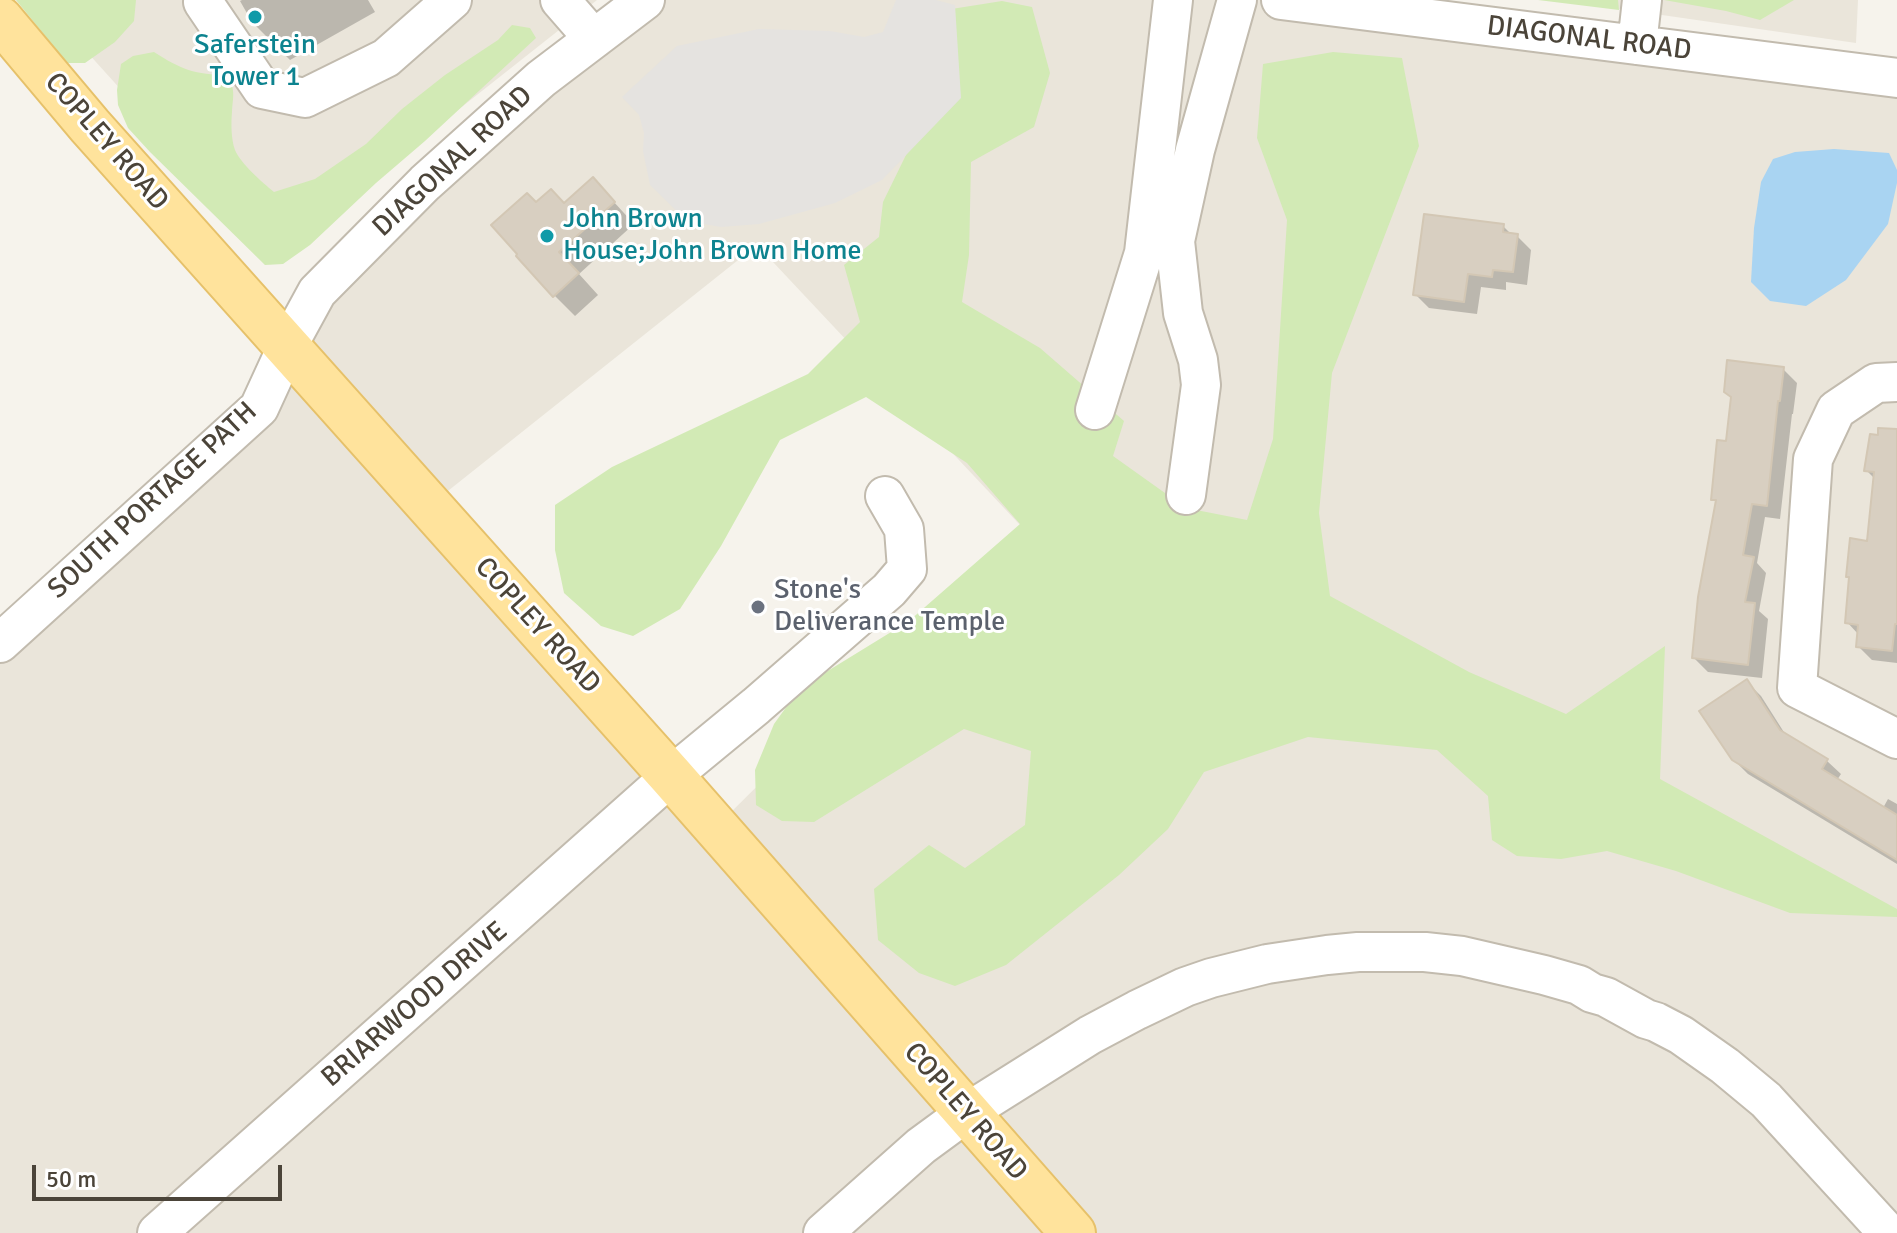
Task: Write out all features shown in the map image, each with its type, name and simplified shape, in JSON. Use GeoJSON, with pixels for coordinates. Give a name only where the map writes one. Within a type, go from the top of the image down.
{"type":"FeatureCollection","features":[{"type":"Feature","properties":{"kind":"main road","name":"COPLEY ROAD"},"geometry":{"type":"LineString","coordinates":[[0,19],[90,126],[671,776],[1073,1233]]}},
{"type":"Feature","properties":{"kind":"street"},"geometry":{"type":"LineString","coordinates":[[203,2],[262,89],[305,98],[386,58],[452,0]]}},
{"type":"Feature","properties":{"kind":"street"},"geometry":{"type":"LineString","coordinates":[[560,0],[594,39]]}},
{"type":"Feature","properties":{"kind":"street","name":"DIAGONAL ROAD"},"geometry":{"type":"LineString","coordinates":[[287,347],[317,292],[425,183],[541,79],[645,0]]}},
{"type":"Feature","properties":{"kind":"street"},"geometry":{"type":"LineString","coordinates":[[1095,410],[1144,253],[1173,0]]}},
{"type":"Feature","properties":{"kind":"street"},"geometry":{"type":"LineString","coordinates":[[1186,495],[1201,385],[1198,360],[1183,313],[1175,241],[1195,150],[1237,0]]}},
{"type":"Feature","properties":{"kind":"street","name":"DIAGONAL ROAD"},"geometry":{"type":"LineString","coordinates":[[1281,0],[1897,78]]}},
{"type":"Feature","properties":{"kind":"street"},"geometry":{"type":"LineString","coordinates":[[1637,45],[1642,0]]}},
{"type":"Feature","properties":{"kind":"street","name":"SOUTH PORTAGE PATH"},"geometry":{"type":"LineString","coordinates":[[0,643],[259,408],[287,347]]}},
{"type":"Feature","properties":{"kind":"street"},"geometry":{"type":"LineString","coordinates":[[1897,382],[1876,383],[1836,410],[1813,459],[1797,688],[1897,739]]}},
{"type":"Feature","properties":{"kind":"street","name":"BRIARWOOD DRIVE"},"geometry":{"type":"LineString","coordinates":[[157,1233],[671,776],[889,590],[907,569],[904,529],[885,496]]}},
{"type":"Feature","properties":{"kind":"street"},"geometry":{"type":"LineString","coordinates":[[823,1233],[921,1146],[966,1113],[1090,1035],[1137,1010],[1211,978],[1267,964],[1358,952],[1425,952],[1462,956],[1544,975],[1579,985],[1681,1035],[1766,1100],[1888,1233]]}},
{"type":"Feature","properties":{"kind":"shaded area"},"geometry":{"type":"Polygon","coordinates":[[[40,0],[597,0],[272,257],[40,0]]]}},
{"type":"Feature","properties":{"kind":"shaded area"},"geometry":{"type":"Polygon","coordinates":[[[645,0],[1282,0],[1897,78],[1897,1233],[0,1233],[0,643],[259,408],[317,292],[645,0]],[[757,245],[429,506],[716,827],[1020,525],[757,245]]]}},
{"type":"Feature","properties":{"kind":"shaded area"},"geometry":{"type":"Polygon","coordinates":[[[896,0],[936,0],[955,5],[961,98],[882,180],[835,203],[759,224],[721,227],[687,221],[650,185],[639,115],[622,97],[677,46],[759,29],[830,31],[864,37],[883,32],[896,0]]]}},
{"type":"Feature","properties":{"kind":"shaded area"},"geometry":{"type":"Polygon","coordinates":[[[1558,0],[1858,0],[1856,43],[1558,0]]]}},
{"type":"Feature","properties":{"kind":"green space"},"geometry":{"type":"Polygon","coordinates":[[[16,0],[136,0],[134,21],[115,42],[85,63],[67,63],[16,0]]]}},
{"type":"Feature","properties":{"kind":"green space"},"geometry":{"type":"Polygon","coordinates":[[[1538,0],[1618,0],[1619,10],[1538,0]]]}},
{"type":"Feature","properties":{"kind":"green space"},"geometry":{"type":"Polygon","coordinates":[[[1664,0],[1794,0],[1760,20],[1664,0]]]}},
{"type":"Feature","properties":{"kind":"green space"},"geometry":{"type":"Polygon","coordinates":[[[1002,1],[1032,7],[1050,73],[1034,127],[971,162],[969,255],[962,302],[1040,348],[1124,421],[1113,456],[1186,508],[1247,520],[1273,439],[1287,220],[1257,138],[1263,64],[1333,52],[1402,58],[1419,146],[1332,373],[1319,513],[1330,596],[1469,672],[1566,714],[1665,646],[1660,779],[1897,909],[1897,917],[1790,913],[1676,871],[1607,851],[1561,859],[1517,856],[1492,840],[1488,796],[1437,750],[1308,737],[1204,772],[1168,829],[1119,875],[1006,965],[955,986],[919,973],[878,940],[874,889],[929,845],[965,868],[1025,825],[1031,751],[964,729],[814,822],[782,821],[756,805],[755,770],[774,724],[800,688],[909,621],[1020,524],[967,463],[866,397],[780,440],[721,546],[680,609],[633,636],[601,626],[564,593],[555,550],[555,505],[612,467],[808,374],[860,322],[844,265],[879,237],[883,202],[926,114],[939,11],[1002,1]]]}},
{"type":"Feature","properties":{"kind":"green space"},"geometry":{"type":"Polygon","coordinates":[[[512,25],[530,28],[536,38],[310,245],[283,264],[265,265],[150,152],[128,128],[118,105],[121,64],[133,56],[154,52],[189,70],[227,75],[233,93],[231,126],[235,150],[247,167],[274,192],[315,179],[366,144],[402,109],[445,75],[498,40],[512,25]]]}},
{"type":"Feature","properties":{"kind":"water"},"geometry":{"type":"Polygon","coordinates":[[[1834,149],[1889,153],[1897,170],[1897,183],[1888,224],[1846,280],[1806,306],[1770,301],[1751,282],[1761,182],[1773,159],[1795,152],[1834,149]]]}},
{"type":"Feature","properties":{"kind":"building","name":"John Brown House;John Brown Home"},"geometry":{"type":"Polygon","coordinates":[[[593,177],[615,202],[559,252],[579,273],[553,297],[491,225],[527,193],[536,202],[551,189],[564,203],[593,177]]]}},
{"type":"Feature","properties":{"kind":"building"},"geometry":{"type":"Polygon","coordinates":[[[1424,214],[1504,224],[1503,232],[1518,234],[1513,272],[1493,270],[1492,277],[1468,274],[1464,302],[1413,295],[1424,214]]]}},
{"type":"Feature","properties":{"kind":"building"},"geometry":{"type":"Polygon","coordinates":[[[1727,360],[1784,367],[1767,506],[1752,504],[1743,555],[1754,557],[1745,602],[1755,603],[1748,665],[1692,658],[1698,597],[1716,500],[1711,500],[1717,440],[1726,441],[1731,397],[1724,392],[1727,360]]]}},
{"type":"Feature","properties":{"kind":"building"},"geometry":{"type":"Polygon","coordinates":[[[1878,428],[1897,429],[1897,624],[1892,651],[1856,647],[1858,625],[1845,623],[1850,538],[1867,541],[1874,472],[1864,471],[1870,434],[1878,435],[1878,428]]]}},
{"type":"Feature","properties":{"kind":"building"},"geometry":{"type":"Polygon","coordinates":[[[1747,679],[1780,730],[1828,759],[1822,769],[1897,815],[1897,860],[1732,760],[1699,711],[1747,679]]]}},
{"type":"Feature","properties":{"kind":"place","name":"Saferstein Tower 1"},"geometry":{"type":"Point","coordinates":[255,17]}},
{"type":"Feature","properties":{"kind":"place","name":"John Brown House;John Brown Home"},"geometry":{"type":"Point","coordinates":[547,236]}},
{"type":"Feature","properties":{"kind":"place","name":"Stone's Deliverance Temple"},"geometry":{"type":"Point","coordinates":[758,607]}}]}
